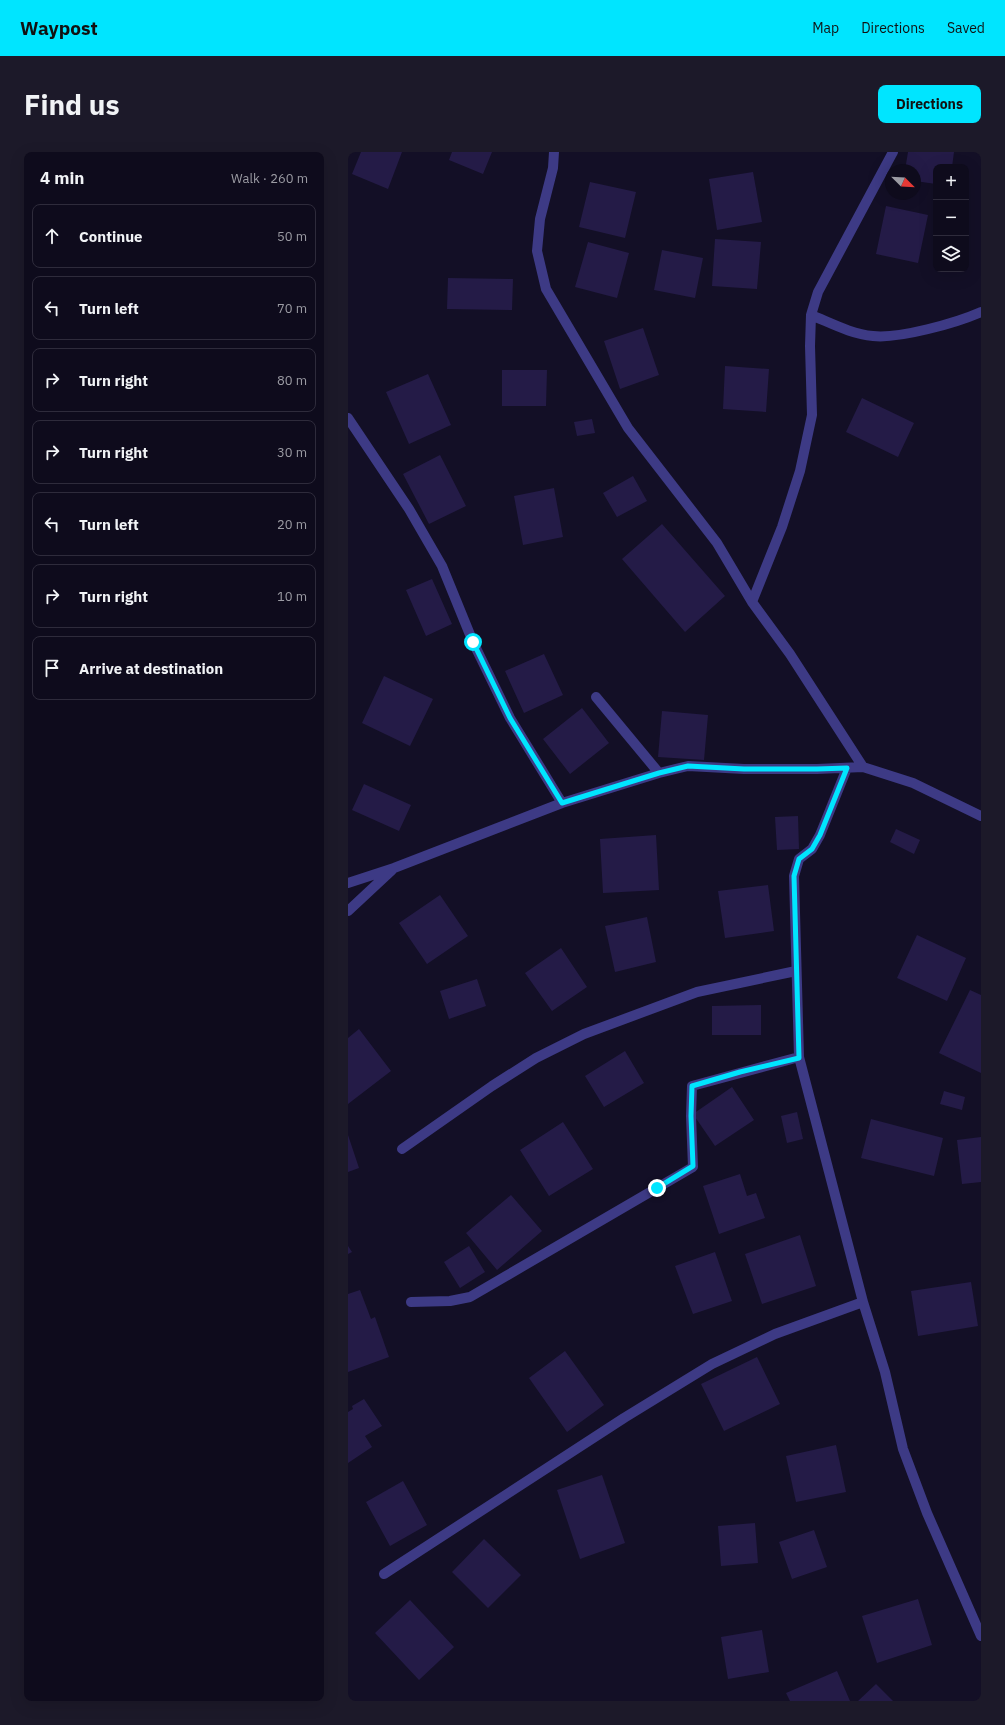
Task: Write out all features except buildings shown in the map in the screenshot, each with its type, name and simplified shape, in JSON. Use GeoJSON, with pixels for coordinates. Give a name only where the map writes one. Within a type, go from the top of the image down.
{"type":"FeatureCollection","features":[{"type":"Feature","properties":{"kind":"street"},"geometry":{"type":"LineString","coordinates":[[554,152],[553,168],[540,218],[537,251],[546,289],[628,428],[717,544],[752,602],[790,654],[863,767]]}},
{"type":"Feature","properties":{"kind":"street"},"geometry":{"type":"LineString","coordinates":[[752,602],[782,527],[800,471],[808,436],[812,415],[810,346],[811,315],[818,292],[893,152]]}},
{"type":"Feature","properties":{"kind":"street"},"geometry":{"type":"LineString","coordinates":[[811,315],[845,329],[873,336],[906,334],[981,312]]}},
{"type":"Feature","properties":{"kind":"street"},"geometry":{"type":"LineString","coordinates":[[348,418],[409,509],[442,566],[473,642],[510,718],[562,803]]}},
{"type":"Feature","properties":{"kind":"street"},"geometry":{"type":"LineString","coordinates":[[596,696],[659,773]]}},
{"type":"Feature","properties":{"kind":"street"},"geometry":{"type":"LineString","coordinates":[[348,883],[394,868],[562,803],[659,773],[688,766],[744,769],[817,769],[863,767],[913,783],[981,816]]}},
{"type":"Feature","properties":{"kind":"street"},"geometry":{"type":"LineString","coordinates":[[847,768],[820,835],[812,849],[799,859],[794,876],[799,1058],[863,1302],[885,1372],[903,1449],[927,1514],[981,1636]]}},
{"type":"Feature","properties":{"kind":"street"},"geometry":{"type":"LineString","coordinates":[[348,911],[394,868]]}},
{"type":"Feature","properties":{"kind":"street"},"geometry":{"type":"LineString","coordinates":[[402,1149],[517,1070],[536,1058],[584,1034],[697,992],[796,971]]}},
{"type":"Feature","properties":{"kind":"street"},"geometry":{"type":"LineString","coordinates":[[411,1302],[450,1301],[470,1297],[693,1166],[691,1116],[692,1086],[740,1072],[799,1058]]}},
{"type":"Feature","properties":{"kind":"street"},"geometry":{"type":"LineString","coordinates":[[384,1574],[624,1418],[712,1364],[775,1334],[863,1302]]}},
{"type":"Feature","properties":{"kind":"route"},"geometry":{"type":"LineString","coordinates":[[473,642],[510,718],[562,803],[659,773],[688,766],[744,769],[847,768],[820,835],[812,849],[799,859],[794,876],[799,1058],[740,1072],[692,1086],[691,1116],[693,1166],[657,1188]]}}]}
